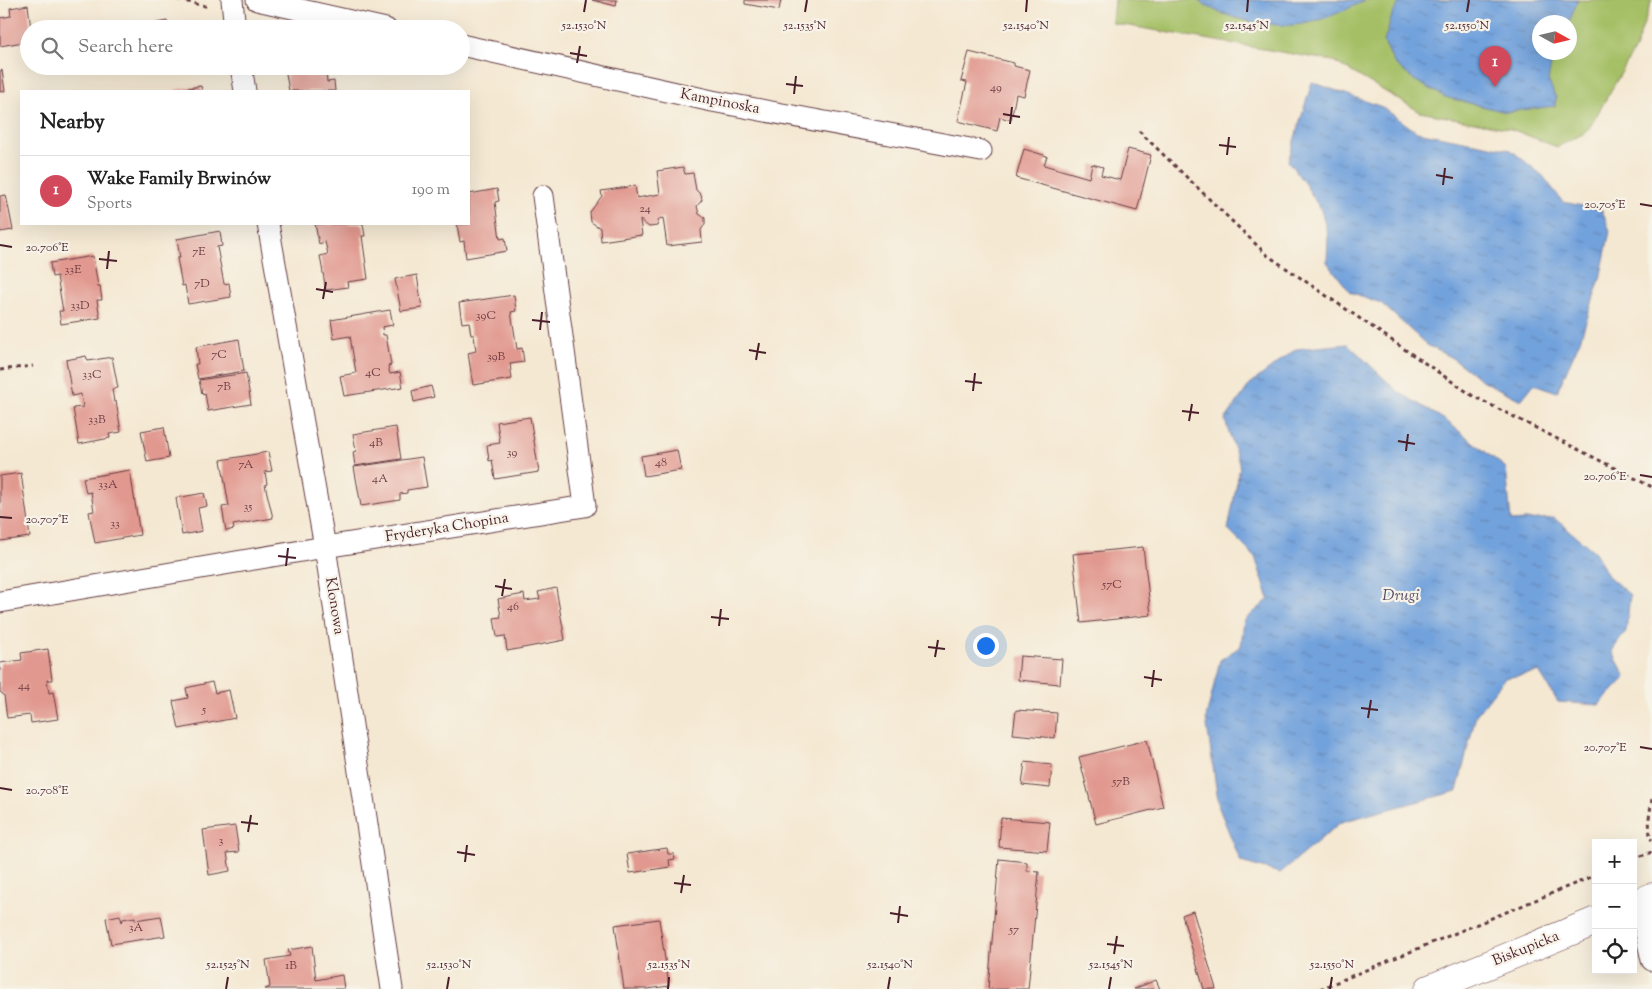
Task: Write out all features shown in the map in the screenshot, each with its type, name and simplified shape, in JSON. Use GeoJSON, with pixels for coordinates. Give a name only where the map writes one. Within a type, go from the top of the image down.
{"type":"FeatureCollection","features":[{"type":"Feature","properties":{"kind":"main road","name":"Biskupicka"},"geometry":{"type":"LineString","coordinates":[[1429,989],[1592,923]]}},
{"type":"Feature","properties":{"kind":"street"},"geometry":{"type":"LineString","coordinates":[[232,0],[234,20]]}},
{"type":"Feature","properties":{"kind":"street"},"geometry":{"type":"LineString","coordinates":[[257,0],[346,20]]}},
{"type":"Feature","properties":{"kind":"street","name":"Kampinoska"},"geometry":{"type":"LineString","coordinates":[[470,47],[712,101],[981,151]]}},
{"type":"Feature","properties":{"kind":"street"},"geometry":{"type":"LineString","coordinates":[[242,75],[245,90]]}},
{"type":"Feature","properties":{"kind":"street","name":"Fryderyka Chopina"},"geometry":{"type":"LineString","coordinates":[[0,602],[325,547],[585,506],[542,196]]}},
{"type":"Feature","properties":{"kind":"street","name":"Klonowa"},"geometry":{"type":"LineString","coordinates":[[268,225],[325,547],[392,989]]}},
{"type":"Feature","properties":{"kind":"street"},"geometry":{"type":"LineString","coordinates":[[1641,902],[1652,960]]}},
{"type":"Feature","properties":{"kind":"path"},"geometry":{"type":"LineString","coordinates":[[179,0],[208,6],[213,10]]}},
{"type":"Feature","properties":{"kind":"path"},"geometry":{"type":"LineString","coordinates":[[1139,131],[1267,255],[1473,396],[1652,487]]}},
{"type":"Feature","properties":{"kind":"path"},"geometry":{"type":"LineString","coordinates":[[0,370],[33,366]]}},
{"type":"Feature","properties":{"kind":"path"},"geometry":{"type":"LineString","coordinates":[[1652,799],[1649,818],[1650,838],[1652,840]]}},
{"type":"Feature","properties":{"kind":"path"},"geometry":{"type":"LineString","coordinates":[[1637,858],[1652,852]]}},
{"type":"Feature","properties":{"kind":"path"},"geometry":{"type":"LineString","coordinates":[[1320,989],[1592,877]]}},
{"type":"Feature","properties":{"kind":"green space"},"geometry":{"type":"Polygon","coordinates":[[[1114,0],[1652,0],[1635,49],[1587,132],[1557,147],[1511,129],[1420,112],[1333,61],[1112,23],[1114,0]]]}},
{"type":"Feature","properties":{"kind":"water"},"geometry":{"type":"Polygon","coordinates":[[[1198,0],[1365,0],[1319,20],[1285,25],[1253,22],[1237,18],[1209,7],[1198,0]]]}},
{"type":"Feature","properties":{"kind":"water"},"geometry":{"type":"Polygon","coordinates":[[[1401,0],[1578,0],[1572,15],[1532,15],[1532,60],[1558,60],[1551,65],[1548,80],[1556,98],[1555,106],[1506,112],[1445,97],[1414,80],[1394,63],[1384,42],[1392,15],[1401,0]]]}},
{"type":"Feature","properties":{"kind":"water"},"geometry":{"type":"Polygon","coordinates":[[[1312,82],[1382,107],[1417,132],[1511,150],[1543,176],[1563,202],[1602,210],[1610,231],[1600,279],[1580,340],[1557,392],[1534,384],[1521,400],[1483,381],[1452,358],[1427,345],[1381,303],[1350,292],[1327,262],[1328,236],[1321,210],[1288,161],[1312,82]]]}},
{"type":"Feature","properties":{"kind":"water","name":"Drugi"},"geometry":{"type":"Polygon","coordinates":[[[1348,344],[1397,391],[1445,420],[1506,468],[1511,521],[1554,518],[1595,552],[1608,576],[1630,595],[1626,631],[1612,651],[1626,677],[1599,705],[1558,702],[1539,672],[1505,678],[1476,715],[1457,791],[1341,822],[1280,873],[1241,862],[1219,808],[1206,718],[1220,660],[1241,646],[1244,621],[1269,599],[1255,557],[1228,530],[1240,466],[1225,420],[1250,384],[1296,349],[1348,344]]]}},
{"type":"Feature","properties":{"kind":"building"},"geometry":{"type":"Polygon","coordinates":[[[592,0],[617,0],[616,6],[592,0]]]}},
{"type":"Feature","properties":{"kind":"building"},"geometry":{"type":"Polygon","coordinates":[[[745,0],[781,0],[779,10],[745,4],[745,0]]]}},
{"type":"Feature","properties":{"kind":"building"},"geometry":{"type":"Polygon","coordinates":[[[28,5],[30,20],[20,20],[20,43],[0,46],[0,18],[11,16],[10,8],[28,5]]]}},
{"type":"Feature","properties":{"kind":"building"},"geometry":{"type":"Polygon","coordinates":[[[969,52],[1014,63],[1014,66],[1030,70],[1024,96],[1016,94],[1011,120],[1000,117],[997,131],[958,121],[967,82],[961,81],[969,52]]]}},
{"type":"Feature","properties":{"kind":"building"},"geometry":{"type":"Polygon","coordinates":[[[2,70],[5,91],[0,92],[0,71],[2,70]]]}},
{"type":"Feature","properties":{"kind":"building"},"geometry":{"type":"Polygon","coordinates":[[[286,75],[326,75],[327,82],[334,81],[335,90],[289,90],[286,75]]]}},
{"type":"Feature","properties":{"kind":"building"},"geometry":{"type":"Polygon","coordinates":[[[201,86],[202,90],[175,90],[201,86]]]}},
{"type":"Feature","properties":{"kind":"building"},"geometry":{"type":"Polygon","coordinates":[[[1024,149],[1047,156],[1044,165],[1089,178],[1092,164],[1103,167],[1101,175],[1120,180],[1128,149],[1151,155],[1137,211],[1016,178],[1024,149]]]}},
{"type":"Feature","properties":{"kind":"building"},"geometry":{"type":"Polygon","coordinates":[[[683,167],[685,174],[693,173],[696,190],[701,195],[702,200],[697,206],[699,214],[705,218],[705,224],[701,230],[702,242],[667,246],[663,218],[659,219],[657,226],[649,227],[640,220],[642,235],[601,241],[600,228],[591,222],[590,212],[602,196],[601,191],[635,186],[637,198],[660,194],[657,171],[683,167]]]}},
{"type":"Feature","properties":{"kind":"building"},"geometry":{"type":"Polygon","coordinates":[[[497,189],[499,201],[495,202],[500,239],[505,238],[507,251],[466,258],[464,241],[460,242],[457,225],[470,225],[470,194],[497,189]]]}},
{"type":"Feature","properties":{"kind":"building"},"geometry":{"type":"Polygon","coordinates":[[[6,195],[13,230],[0,232],[0,196],[6,195]]]}},
{"type":"Feature","properties":{"kind":"building"},"geometry":{"type":"Polygon","coordinates":[[[315,225],[363,225],[365,236],[362,236],[368,279],[347,282],[348,287],[326,290],[320,256],[328,254],[325,242],[319,244],[315,225]]]}},
{"type":"Feature","properties":{"kind":"building"},"geometry":{"type":"Polygon","coordinates":[[[220,231],[222,246],[217,247],[224,284],[229,283],[231,297],[188,304],[185,285],[182,286],[177,258],[180,258],[177,239],[220,231]]]}},
{"type":"Feature","properties":{"kind":"building"},"geometry":{"type":"Polygon","coordinates":[[[93,256],[102,300],[97,300],[100,318],[61,324],[59,311],[63,311],[57,276],[52,277],[50,263],[93,256]]]}},
{"type":"Feature","properties":{"kind":"building"},"geometry":{"type":"Polygon","coordinates":[[[417,275],[422,308],[401,311],[395,279],[417,275]]]}},
{"type":"Feature","properties":{"kind":"building"},"geometry":{"type":"Polygon","coordinates":[[[514,295],[516,311],[511,312],[517,349],[522,348],[524,362],[510,364],[512,379],[473,385],[468,353],[476,351],[474,335],[471,335],[469,322],[462,323],[459,303],[514,295]]]}},
{"type":"Feature","properties":{"kind":"building"},"geometry":{"type":"Polygon","coordinates":[[[390,310],[393,325],[382,327],[383,335],[386,335],[391,365],[388,366],[390,374],[400,372],[403,387],[344,396],[340,376],[356,373],[350,336],[334,339],[331,320],[390,310]]]}},
{"type":"Feature","properties":{"kind":"building"},"geometry":{"type":"Polygon","coordinates":[[[239,339],[244,371],[198,379],[195,364],[198,364],[196,347],[239,339]]]}},
{"type":"Feature","properties":{"kind":"building"},"geometry":{"type":"Polygon","coordinates":[[[86,356],[88,361],[112,357],[118,388],[112,389],[121,432],[109,434],[110,438],[79,444],[73,408],[83,407],[81,394],[72,396],[66,360],[86,356]]]}},
{"type":"Feature","properties":{"kind":"building"},"geometry":{"type":"Polygon","coordinates":[[[246,373],[251,404],[208,411],[205,393],[202,394],[199,380],[246,373]]]}},
{"type":"Feature","properties":{"kind":"building"},"geometry":{"type":"Polygon","coordinates":[[[431,386],[434,397],[414,402],[412,391],[431,386]]]}},
{"type":"Feature","properties":{"kind":"building"},"geometry":{"type":"Polygon","coordinates":[[[530,417],[539,472],[495,479],[492,460],[489,461],[487,445],[500,443],[497,422],[530,417]]]}},
{"type":"Feature","properties":{"kind":"building"},"geometry":{"type":"Polygon","coordinates":[[[164,427],[169,458],[147,462],[141,431],[164,427]]]}},
{"type":"Feature","properties":{"kind":"building"},"geometry":{"type":"Polygon","coordinates":[[[396,427],[401,459],[355,466],[353,452],[356,451],[353,434],[396,427]]]}},
{"type":"Feature","properties":{"kind":"building"},"geometry":{"type":"Polygon","coordinates":[[[677,450],[681,470],[644,476],[641,456],[677,450]]]}},
{"type":"Feature","properties":{"kind":"building"},"geometry":{"type":"Polygon","coordinates":[[[268,452],[272,471],[265,472],[267,484],[265,485],[273,518],[233,525],[234,529],[226,531],[222,507],[229,506],[221,460],[268,452]]]}},
{"type":"Feature","properties":{"kind":"building"},"geometry":{"type":"Polygon","coordinates":[[[422,457],[427,487],[407,490],[407,493],[400,494],[400,500],[361,506],[354,467],[422,457]]]}},
{"type":"Feature","properties":{"kind":"building"},"geometry":{"type":"Polygon","coordinates":[[[130,470],[140,535],[95,543],[89,512],[94,511],[91,492],[86,493],[83,478],[130,470]]]}},
{"type":"Feature","properties":{"kind":"building"},"geometry":{"type":"Polygon","coordinates":[[[21,473],[30,537],[0,541],[0,476],[21,473]]]}},
{"type":"Feature","properties":{"kind":"building"},"geometry":{"type":"Polygon","coordinates":[[[204,493],[207,506],[198,508],[202,531],[182,535],[176,498],[204,493]]]}},
{"type":"Feature","properties":{"kind":"building"},"geometry":{"type":"Polygon","coordinates":[[[1143,547],[1151,615],[1081,623],[1073,554],[1143,547]]]}},
{"type":"Feature","properties":{"kind":"building"},"geometry":{"type":"Polygon","coordinates":[[[556,588],[565,640],[507,651],[505,636],[497,637],[494,618],[501,617],[498,599],[524,594],[525,601],[540,599],[538,592],[556,588]]]}},
{"type":"Feature","properties":{"kind":"building"},"geometry":{"type":"Polygon","coordinates":[[[48,649],[52,680],[47,680],[49,693],[53,692],[58,719],[31,723],[30,715],[7,718],[4,695],[0,692],[0,663],[22,660],[21,653],[48,649]]]}},
{"type":"Feature","properties":{"kind":"building"},"geometry":{"type":"Polygon","coordinates":[[[1020,656],[1062,659],[1060,684],[1018,680],[1020,656]]]}},
{"type":"Feature","properties":{"kind":"building"},"geometry":{"type":"Polygon","coordinates":[[[212,682],[215,693],[229,690],[235,718],[179,729],[173,701],[188,698],[186,688],[212,682]]]}},
{"type":"Feature","properties":{"kind":"building"},"geometry":{"type":"Polygon","coordinates":[[[1016,710],[1057,713],[1055,738],[1013,734],[1016,710]]]}},
{"type":"Feature","properties":{"kind":"building"},"geometry":{"type":"Polygon","coordinates":[[[1147,740],[1163,807],[1096,824],[1079,757],[1147,740]]]}},
{"type":"Feature","properties":{"kind":"building"},"geometry":{"type":"Polygon","coordinates":[[[1025,762],[1052,765],[1050,788],[1022,785],[1025,762]]]}},
{"type":"Feature","properties":{"kind":"building"},"geometry":{"type":"Polygon","coordinates":[[[1001,818],[1050,822],[1047,851],[999,847],[1001,818]]]}},
{"type":"Feature","properties":{"kind":"building"},"geometry":{"type":"Polygon","coordinates":[[[235,826],[239,852],[227,853],[230,871],[209,875],[203,830],[235,826]]]}},
{"type":"Feature","properties":{"kind":"building"},"geometry":{"type":"Polygon","coordinates":[[[667,848],[668,854],[674,854],[675,859],[669,860],[670,867],[630,873],[627,854],[667,848]]]}},
{"type":"Feature","properties":{"kind":"building"},"geometry":{"type":"Polygon","coordinates":[[[999,859],[1027,862],[1027,871],[1039,872],[1028,989],[988,989],[999,859]]]}},
{"type":"Feature","properties":{"kind":"building"},"geometry":{"type":"Polygon","coordinates":[[[1193,911],[1216,989],[1204,989],[1182,915],[1193,911]]]}},
{"type":"Feature","properties":{"kind":"building"},"geometry":{"type":"Polygon","coordinates":[[[120,915],[122,922],[123,919],[135,917],[135,920],[161,916],[165,936],[111,944],[106,918],[120,915]]]}},
{"type":"Feature","properties":{"kind":"building"},"geometry":{"type":"Polygon","coordinates":[[[659,919],[669,986],[648,989],[624,989],[615,925],[659,919]]]}},
{"type":"Feature","properties":{"kind":"building"},"geometry":{"type":"Polygon","coordinates":[[[312,946],[316,980],[342,975],[344,989],[265,989],[270,987],[266,960],[290,956],[288,950],[312,946]]]}},
{"type":"Feature","properties":{"kind":"building"},"geometry":{"type":"Polygon","coordinates":[[[1156,980],[1160,989],[1134,989],[1156,980]]]}},
{"type":"Feature","properties":{"kind":"place","name":"Wake Family Brwinów"},"geometry":{"type":"Point","coordinates":[1495,87]}}]}
